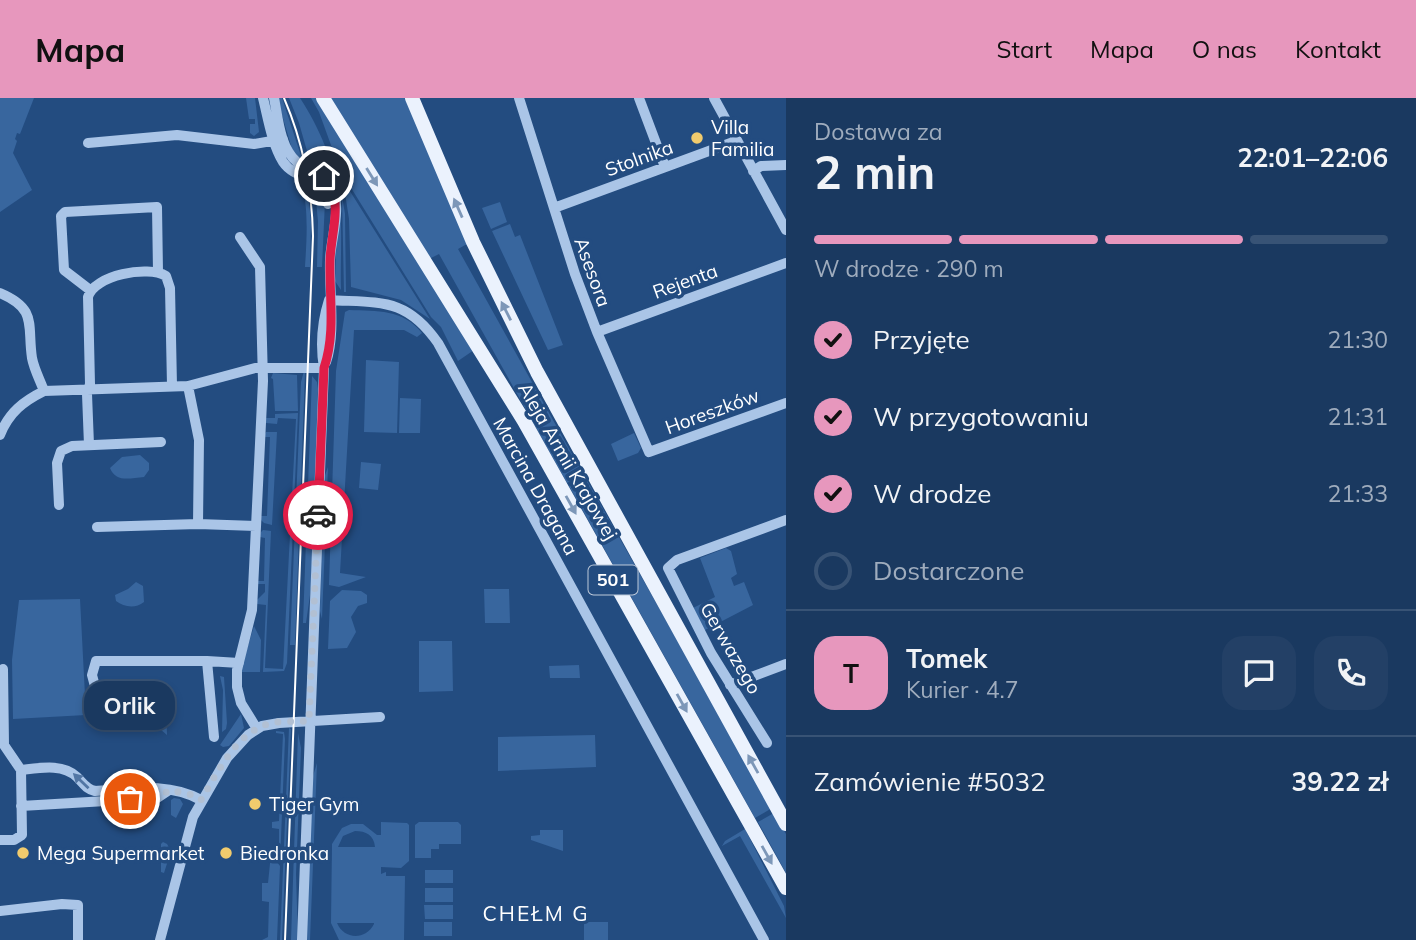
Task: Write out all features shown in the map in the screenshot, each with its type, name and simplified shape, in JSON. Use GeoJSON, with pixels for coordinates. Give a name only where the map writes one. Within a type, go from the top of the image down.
{"type":"FeatureCollection","features":[{"type":"Feature","properties":{"kind":"main road","name":"Aleja Armii Krajowej"},"geometry":{"type":"LineString","coordinates":[[323,98],[524,421],[786,888]]}},
{"type":"Feature","properties":{"kind":"main road","name":"Aleja Armii Krajowej"},"geometry":{"type":"LineString","coordinates":[[412,98],[472,242],[530,360],[786,824]]}},
{"type":"Feature","properties":{"kind":"street"},"geometry":{"type":"LineString","coordinates":[[263,98],[285,164],[294,171],[316,178],[327,192],[330,256],[329,300],[323,320],[321,354],[324,368],[302,940]]}},
{"type":"Feature","properties":{"kind":"street"},"geometry":{"type":"LineString","coordinates":[[274,98],[279,140]]}},
{"type":"Feature","properties":{"kind":"street","name":"Asesora"},"geometry":{"type":"LineString","coordinates":[[519,98],[575,274],[649,452]]}},
{"type":"Feature","properties":{"kind":"street"},"geometry":{"type":"LineString","coordinates":[[639,98],[665,167]]}},
{"type":"Feature","properties":{"kind":"street"},"geometry":{"type":"LineString","coordinates":[[714,98],[786,230]]}},
{"type":"Feature","properties":{"kind":"street"},"geometry":{"type":"LineString","coordinates":[[88,144],[177,135],[254,144],[279,140]]}},
{"type":"Feature","properties":{"kind":"street","name":"Stolnika"},"geometry":{"type":"LineString","coordinates":[[554,208],[736,141]]}},
{"type":"Feature","properties":{"kind":"street"},"geometry":{"type":"LineString","coordinates":[[753,171],[761,166],[786,165]]}},
{"type":"Feature","properties":{"kind":"street"},"geometry":{"type":"LineString","coordinates":[[90,290],[64,270],[61,216],[65,212],[157,207],[158,272]]}},
{"type":"Feature","properties":{"kind":"street"},"geometry":{"type":"LineString","coordinates":[[240,237],[260,267],[263,367],[252,610],[236,681],[239,699],[257,729]]}},
{"type":"Feature","properties":{"kind":"street","name":"Rejenta"},"geometry":{"type":"LineString","coordinates":[[597,332],[786,263]]}},
{"type":"Feature","properties":{"kind":"street"},"geometry":{"type":"LineString","coordinates":[[89,445],[88,298],[90,290],[100,282],[119,275],[158,272],[166,276],[170,283],[172,386]]}},
{"type":"Feature","properties":{"kind":"street"},"geometry":{"type":"LineString","coordinates":[[0,293],[19,304],[29,315],[32,359],[44,391]]}},
{"type":"Feature","properties":{"kind":"street","name":"Marcina Dragana"},"geometry":{"type":"LineString","coordinates":[[329,300],[383,303],[399,307],[425,324],[438,343],[764,940]]}},
{"type":"Feature","properties":{"kind":"street"},"geometry":{"type":"LineString","coordinates":[[0,435],[6,412],[44,391],[188,386],[263,367],[324,368]]}},
{"type":"Feature","properties":{"kind":"street"},"geometry":{"type":"LineString","coordinates":[[188,386],[199,440],[198,524]]}},
{"type":"Feature","properties":{"kind":"street","name":"Horeszków"},"geometry":{"type":"LineString","coordinates":[[649,452],[786,403]]}},
{"type":"Feature","properties":{"kind":"street"},"geometry":{"type":"LineString","coordinates":[[59,505],[57,463],[61,451],[72,446],[161,442]]}},
{"type":"Feature","properties":{"kind":"street","name":"Gerwazego"},"geometry":{"type":"LineString","coordinates":[[767,744],[730,685],[668,568],[677,560],[786,520]]}},
{"type":"Feature","properties":{"kind":"street"},"geometry":{"type":"LineString","coordinates":[[97,527],[198,524],[256,526]]}},
{"type":"Feature","properties":{"kind":"street"},"geometry":{"type":"LineString","coordinates":[[96,690],[93,675],[96,661],[239,663]]}},
{"type":"Feature","properties":{"kind":"street"},"geometry":{"type":"LineString","coordinates":[[207,662],[214,737]]}},
{"type":"Feature","properties":{"kind":"street"},"geometry":{"type":"LineString","coordinates":[[730,685],[786,664]]}},
{"type":"Feature","properties":{"kind":"street"},"geometry":{"type":"LineString","coordinates":[[0,840],[14,840],[22,835],[21,769],[4,745],[3,669]]}},
{"type":"Feature","properties":{"kind":"street"},"geometry":{"type":"LineString","coordinates":[[160,940],[187,833],[201,800],[227,758],[248,735],[267,724],[380,717]]}},
{"type":"Feature","properties":{"kind":"street"},"geometry":{"type":"LineString","coordinates":[[21,769],[64,768],[86,787],[95,791],[157,787],[192,795],[201,800]]}},
{"type":"Feature","properties":{"kind":"street"},"geometry":{"type":"LineString","coordinates":[[21,806],[157,798],[169,790]]}},
{"type":"Feature","properties":{"kind":"street"},"geometry":{"type":"LineString","coordinates":[[0,911],[62,904],[78,905],[78,940]]}},
{"type":"Feature","properties":{"kind":"shaded area"},"geometry":{"type":"Polygon","coordinates":[[[0,98],[34,98],[20,134],[17,133],[13,153],[32,190],[0,212],[0,98]]]}},
{"type":"Feature","properties":{"kind":"shaded area"},"geometry":{"type":"Polygon","coordinates":[[[246,98],[255,98],[259,132],[254,136],[250,133],[250,124],[255,124],[255,119],[249,119],[246,98]]]}},
{"type":"Feature","properties":{"kind":"shaded area"},"geometry":{"type":"Polygon","coordinates":[[[277,98],[282,98],[303,162],[292,149],[277,98]]]}},
{"type":"Feature","properties":{"kind":"shaded area"},"geometry":{"type":"Polygon","coordinates":[[[289,98],[300,98],[307,109],[320,133],[334,172],[340,209],[341,290],[335,281],[338,199],[311,165],[289,98]]]}},
{"type":"Feature","properties":{"kind":"shaded area"},"geometry":{"type":"Polygon","coordinates":[[[311,98],[317,98],[474,350],[458,361],[441,327],[431,317],[340,170],[319,112],[311,98]]]}},
{"type":"Feature","properties":{"kind":"shaded area"},"geometry":{"type":"Polygon","coordinates":[[[329,98],[406,98],[467,244],[458,249],[583,474],[567,483],[439,254],[429,259],[329,98]]]}},
{"type":"Feature","properties":{"kind":"shaded area"},"geometry":{"type":"Polygon","coordinates":[[[298,176],[307,180],[311,222],[310,267],[305,267],[306,208],[298,176]]]}},
{"type":"Feature","properties":{"kind":"shaded area"},"geometry":{"type":"Polygon","coordinates":[[[343,180],[430,319],[401,300],[351,287],[349,219],[343,180]]]}},
{"type":"Feature","properties":{"kind":"shaded area"},"geometry":{"type":"Polygon","coordinates":[[[314,181],[325,201],[322,267],[317,267],[318,221],[314,181]]]}},
{"type":"Feature","properties":{"kind":"shaded area"},"geometry":{"type":"Polygon","coordinates":[[[342,196],[345,214],[346,292],[344,292],[342,196]]]}},
{"type":"Feature","properties":{"kind":"shaded area"},"geometry":{"type":"Polygon","coordinates":[[[500,202],[507,222],[491,229],[482,208],[500,202]]]}},
{"type":"Feature","properties":{"kind":"shaded area"},"geometry":{"type":"Polygon","coordinates":[[[510,224],[515,237],[520,235],[563,345],[548,350],[492,231],[510,224]]]}},
{"type":"Feature","properties":{"kind":"shaded area"},"geometry":{"type":"Polygon","coordinates":[[[349,310],[398,315],[415,325],[422,333],[417,337],[404,330],[354,330],[340,573],[366,577],[339,587],[329,585],[336,371],[345,312],[349,310]]]}},
{"type":"Feature","properties":{"kind":"shaded area"},"geometry":{"type":"Polygon","coordinates":[[[366,360],[399,362],[397,433],[364,432],[366,360]]]}},
{"type":"Feature","properties":{"kind":"shaded area"},"geometry":{"type":"Polygon","coordinates":[[[304,371],[295,645],[290,645],[301,382],[304,371]]]}},
{"type":"Feature","properties":{"kind":"shaded area"},"geometry":{"type":"Polygon","coordinates":[[[273,373],[297,375],[298,411],[275,411],[271,378],[273,373]]]}},
{"type":"Feature","properties":{"kind":"shaded area"},"geometry":{"type":"Polygon","coordinates":[[[312,376],[318,389],[311,588],[306,623],[303,623],[312,376]]]}},
{"type":"Feature","properties":{"kind":"shaded area"},"geometry":{"type":"Polygon","coordinates":[[[400,398],[421,399],[420,433],[399,433],[400,398]]]}},
{"type":"Feature","properties":{"kind":"shaded area"},"geometry":{"type":"Polygon","coordinates":[[[298,413],[287,663],[284,671],[263,672],[266,605],[257,604],[257,600],[265,592],[265,584],[257,584],[257,581],[264,581],[265,538],[260,537],[260,533],[263,530],[271,531],[265,668],[283,669],[296,419],[278,418],[277,424],[266,423],[265,418],[275,418],[275,414],[298,413]]]}},
{"type":"Feature","properties":{"kind":"shaded area"},"geometry":{"type":"Polygon","coordinates":[[[266,432],[277,432],[272,525],[260,519],[260,516],[267,516],[270,437],[263,437],[266,432]]]}},
{"type":"Feature","properties":{"kind":"shaded area"},"geometry":{"type":"Polygon","coordinates":[[[634,433],[641,448],[638,453],[618,461],[611,444],[634,433]]]}},
{"type":"Feature","properties":{"kind":"shaded area"},"geometry":{"type":"Polygon","coordinates":[[[140,455],[149,463],[149,470],[144,477],[120,478],[110,468],[122,457],[140,455]]]}},
{"type":"Feature","properties":{"kind":"shaded area"},"geometry":{"type":"Polygon","coordinates":[[[361,462],[381,464],[378,490],[359,488],[361,462]]]}},
{"type":"Feature","properties":{"kind":"shaded area"},"geometry":{"type":"Polygon","coordinates":[[[328,467],[322,619],[320,611],[324,478],[328,467]]]}},
{"type":"Feature","properties":{"kind":"shaded area"},"geometry":{"type":"Polygon","coordinates":[[[585,477],[772,808],[755,818],[569,486],[585,477]]]}},
{"type":"Feature","properties":{"kind":"shaded area"},"geometry":{"type":"Polygon","coordinates":[[[726,548],[731,551],[737,574],[731,578],[734,586],[744,582],[753,605],[703,631],[691,609],[715,597],[700,558],[726,548]]]}},
{"type":"Feature","properties":{"kind":"shaded area"},"geometry":{"type":"Polygon","coordinates":[[[136,582],[143,586],[144,602],[130,606],[116,601],[115,595],[136,582]]]}},
{"type":"Feature","properties":{"kind":"shaded area"},"geometry":{"type":"Polygon","coordinates":[[[484,589],[509,589],[510,623],[485,623],[484,589]]]}},
{"type":"Feature","properties":{"kind":"shaded area"},"geometry":{"type":"Polygon","coordinates":[[[342,590],[361,591],[367,595],[367,603],[358,606],[351,617],[356,632],[347,648],[328,649],[330,601],[342,590]]]}},
{"type":"Feature","properties":{"kind":"shaded area"},"geometry":{"type":"Polygon","coordinates":[[[80,599],[86,715],[13,719],[12,660],[19,600],[80,599]]]}},
{"type":"Feature","properties":{"kind":"shaded area"},"geometry":{"type":"Polygon","coordinates":[[[254,626],[261,640],[260,672],[240,672],[254,626]]]}},
{"type":"Feature","properties":{"kind":"shaded area"},"geometry":{"type":"Polygon","coordinates":[[[419,641],[452,641],[453,691],[419,692],[419,641]]]}},
{"type":"Feature","properties":{"kind":"shaded area"},"geometry":{"type":"Polygon","coordinates":[[[579,665],[580,678],[550,678],[549,666],[579,665]]]}},
{"type":"Feature","properties":{"kind":"shaded area"},"geometry":{"type":"Polygon","coordinates":[[[220,676],[224,677],[227,723],[222,732],[223,690],[220,676]]]}},
{"type":"Feature","properties":{"kind":"shaded area"},"geometry":{"type":"Polygon","coordinates":[[[130,695],[146,710],[120,729],[108,720],[107,708],[130,695]]]}},
{"type":"Feature","properties":{"kind":"shaded area"},"geometry":{"type":"Polygon","coordinates":[[[166,703],[167,735],[146,717],[166,703]]]}},
{"type":"Feature","properties":{"kind":"shaded area"},"geometry":{"type":"Polygon","coordinates":[[[241,714],[244,728],[229,746],[223,747],[220,745],[241,714]]]}},
{"type":"Feature","properties":{"kind":"shaded area"},"geometry":{"type":"Polygon","coordinates":[[[289,728],[291,729],[280,940],[289,728]]]}},
{"type":"Feature","properties":{"kind":"shaded area"},"geometry":{"type":"Polygon","coordinates":[[[276,731],[284,732],[285,739],[280,863],[271,851],[279,850],[279,829],[272,828],[272,822],[279,821],[283,734],[276,731]]]}},
{"type":"Feature","properties":{"kind":"shaded area"},"geometry":{"type":"Polygon","coordinates":[[[298,733],[301,748],[296,874],[298,940],[291,940],[298,733]]]}},
{"type":"Feature","properties":{"kind":"shaded area"},"geometry":{"type":"Polygon","coordinates":[[[595,735],[596,767],[498,771],[498,737],[595,735]]]}},
{"type":"Feature","properties":{"kind":"shaded area"},"geometry":{"type":"Polygon","coordinates":[[[317,763],[310,940],[306,940],[313,776],[317,763]]]}},
{"type":"Feature","properties":{"kind":"shaded area"},"geometry":{"type":"Polygon","coordinates":[[[180,799],[183,804],[176,818],[171,815],[171,800],[180,799]]]}},
{"type":"Feature","properties":{"kind":"shaded area"},"geometry":{"type":"Polygon","coordinates":[[[774,813],[786,834],[786,873],[758,822],[774,813]]]}},
{"type":"Feature","properties":{"kind":"shaded area"},"geometry":{"type":"Polygon","coordinates":[[[381,822],[409,825],[409,861],[401,868],[381,867],[381,874],[386,872],[386,876],[405,876],[404,940],[339,940],[331,923],[332,844],[342,828],[351,824],[363,824],[381,835],[381,822]],[[355,831],[343,836],[338,847],[375,847],[369,834],[355,831]],[[337,923],[345,933],[355,936],[366,933],[374,924],[374,923],[337,923]]]}},
{"type":"Feature","properties":{"kind":"shaded area"},"geometry":{"type":"Polygon","coordinates":[[[419,822],[458,822],[461,825],[461,844],[439,844],[439,849],[431,849],[431,858],[415,858],[415,825],[419,822]]]}},
{"type":"Feature","properties":{"kind":"shaded area"},"geometry":{"type":"Polygon","coordinates":[[[745,829],[784,906],[786,918],[740,836],[722,846],[725,841],[745,829]]]}},
{"type":"Feature","properties":{"kind":"shaded area"},"geometry":{"type":"Polygon","coordinates":[[[540,830],[563,830],[563,851],[531,840],[531,836],[540,835],[540,830]]]}},
{"type":"Feature","properties":{"kind":"shaded area"},"geometry":{"type":"Polygon","coordinates":[[[163,842],[171,851],[164,873],[161,872],[163,842]]]}},
{"type":"Feature","properties":{"kind":"shaded area"},"geometry":{"type":"Polygon","coordinates":[[[271,854],[280,866],[277,940],[262,940],[268,937],[269,902],[262,901],[262,883],[268,883],[271,854]]]}},
{"type":"Feature","properties":{"kind":"shaded area"},"geometry":{"type":"Polygon","coordinates":[[[425,870],[453,870],[453,883],[425,883],[425,870]]]}},
{"type":"Feature","properties":{"kind":"shaded area"},"geometry":{"type":"Polygon","coordinates":[[[425,888],[453,888],[453,902],[425,902],[425,888]]]}},
{"type":"Feature","properties":{"kind":"shaded area"},"geometry":{"type":"Polygon","coordinates":[[[424,905],[453,905],[453,919],[425,919],[424,905]]]}},
{"type":"Feature","properties":{"kind":"shaded area"},"geometry":{"type":"Polygon","coordinates":[[[424,922],[452,922],[452,936],[424,936],[424,922]]]}},
{"type":"Feature","properties":{"kind":"shaded area"},"geometry":{"type":"Polygon","coordinates":[[[584,922],[608,922],[608,940],[584,940],[584,922]]]}},
{"type":"Feature","properties":{"kind":"tram line"},"geometry":{"type":"LineString","coordinates":[[284,98],[305,166],[311,200],[313,236],[285,940]]}},
{"type":"Feature","properties":{"kind":"way so far"},"geometry":{"type":"LineString","coordinates":[[130,799],[157,798],[170,790],[184,792],[201,800],[227,758],[248,735],[267,724],[309,721],[318,515]]}},
{"type":"Feature","properties":{"kind":"place","name":"Villa Familia"},"geometry":{"type":"Point","coordinates":[697,138]}},
{"type":"Feature","properties":{"kind":"place","name":"Orlik"},"geometry":{"type":"Point","coordinates":[130,799]}},
{"type":"Feature","properties":{"kind":"place","name":"Tiger Gym"},"geometry":{"type":"Point","coordinates":[255,804]}},
{"type":"Feature","properties":{"kind":"place","name":"Mega Supermarket"},"geometry":{"type":"Point","coordinates":[23,853]}},
{"type":"Feature","properties":{"kind":"place","name":"Biedronka"},"geometry":{"type":"Point","coordinates":[226,853]}},
{"type":"Feature","properties":{"kind":"district","name":"CHEŁM G"},"geometry":{"type":"Point","coordinates":[536,914]}},
{"type":"Feature","properties":{"kind":"route"},"geometry":{"type":"LineString","coordinates":[[318,515],[324,368],[331,328],[330,256],[335,204],[332,186],[324,176]]}}]}
